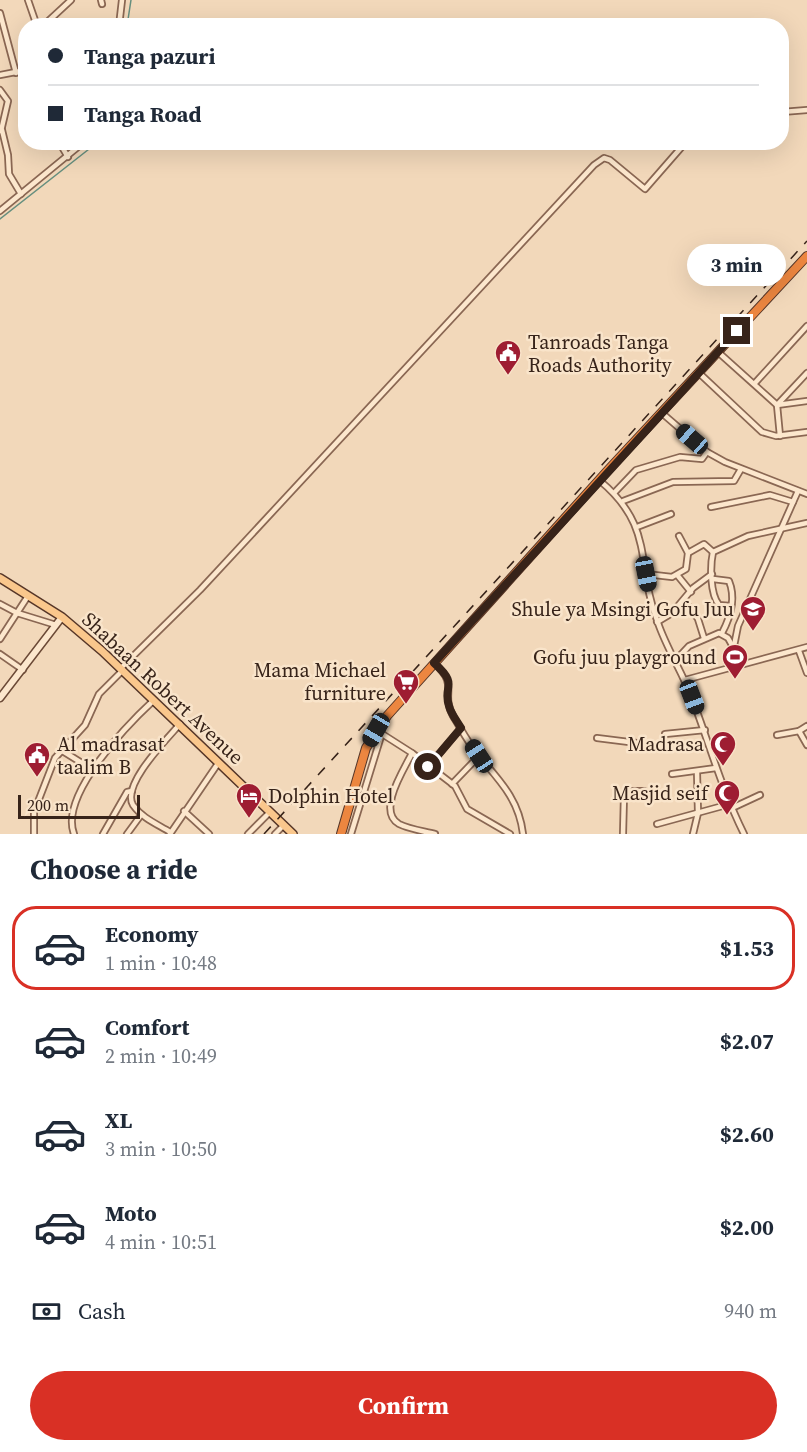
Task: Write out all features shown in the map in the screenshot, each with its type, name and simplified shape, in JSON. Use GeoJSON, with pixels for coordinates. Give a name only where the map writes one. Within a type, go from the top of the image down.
{"type":"FeatureCollection","features":[{"type":"Feature","properties":{"kind":"highway"},"geometry":{"type":"LineString","coordinates":[[341,834],[366,748],[434,663],[599,480],[663,414],[807,256]]}},
{"type":"Feature","properties":{"kind":"main road","name":"Shabaan Robert Avenue"},"geometry":{"type":"LineString","coordinates":[[0,578],[62,617],[122,669],[293,834]]}},
{"type":"Feature","properties":{"kind":"street"},"geometry":{"type":"LineString","coordinates":[[28,0],[34,18]]}},
{"type":"Feature","properties":{"kind":"street"},"geometry":{"type":"LineString","coordinates":[[52,18],[71,0]]}},
{"type":"Feature","properties":{"kind":"street"},"geometry":{"type":"LineString","coordinates":[[120,18],[123,0]]}},
{"type":"Feature","properties":{"kind":"street"},"geometry":{"type":"LineString","coordinates":[[0,13],[16,73],[0,75]]}},
{"type":"Feature","properties":{"kind":"street"},"geometry":{"type":"LineString","coordinates":[[0,90],[8,100],[1,132],[8,155],[9,174],[21,194]]}},
{"type":"Feature","properties":{"kind":"street"},"geometry":{"type":"LineString","coordinates":[[789,111],[807,110]]}},
{"type":"Feature","properties":{"kind":"street"},"geometry":{"type":"LineString","coordinates":[[64,150],[68,157]]}},
{"type":"Feature","properties":{"kind":"street"},"geometry":{"type":"LineString","coordinates":[[0,211],[75,150]]}},
{"type":"Feature","properties":{"kind":"street"},"geometry":{"type":"LineString","coordinates":[[34,834],[34,812],[47,774],[61,750],[85,724],[99,694],[200,590],[594,165],[604,158],[610,160],[645,189],[679,150]]}},
{"type":"Feature","properties":{"kind":"street"},"geometry":{"type":"LineString","coordinates":[[755,383],[807,326]]}},
{"type":"Feature","properties":{"kind":"street"},"geometry":{"type":"LineString","coordinates":[[718,352],[777,405],[780,436]]}},
{"type":"Feature","properties":{"kind":"street"},"geometry":{"type":"LineString","coordinates":[[699,373],[762,432],[771,436],[807,432]]}},
{"type":"Feature","properties":{"kind":"street"},"geometry":{"type":"LineString","coordinates":[[777,405],[807,373]]}},
{"type":"Feature","properties":{"kind":"street"},"geometry":{"type":"LineString","coordinates":[[777,405],[807,401]]}},
{"type":"Feature","properties":{"kind":"street"},"geometry":{"type":"LineString","coordinates":[[663,414],[707,452],[741,469],[807,494]]}},
{"type":"Feature","properties":{"kind":"street"},"geometry":{"type":"LineString","coordinates":[[615,493],[636,470],[680,457],[702,459],[707,452]]}},
{"type":"Feature","properties":{"kind":"street"},"geometry":{"type":"LineString","coordinates":[[623,501],[673,483],[734,481],[741,469]]}},
{"type":"Feature","properties":{"kind":"street"},"geometry":{"type":"LineString","coordinates":[[599,480],[623,501],[637,527],[657,622],[685,680],[705,730],[716,768],[744,834]]}},
{"type":"Feature","properties":{"kind":"street"},"geometry":{"type":"LineString","coordinates":[[736,665],[734,650],[738,626],[798,491]]}},
{"type":"Feature","properties":{"kind":"street"},"geometry":{"type":"LineString","coordinates":[[711,507],[770,495],[793,502]]}},
{"type":"Feature","properties":{"kind":"street"},"geometry":{"type":"LineString","coordinates":[[637,527],[671,514]]}},
{"type":"Feature","properties":{"kind":"street"},"geometry":{"type":"LineString","coordinates":[[713,552],[748,536],[807,523]]}},
{"type":"Feature","properties":{"kind":"street"},"geometry":{"type":"LineString","coordinates":[[646,574],[678,576],[686,569],[688,553],[680,536]]}},
{"type":"Feature","properties":{"kind":"street"},"geometry":{"type":"LineString","coordinates":[[688,553],[704,544],[713,552]]}},
{"type":"Feature","properties":{"kind":"street"},"geometry":{"type":"LineString","coordinates":[[713,552],[712,576],[717,604],[731,606]]}},
{"type":"Feature","properties":{"kind":"street"},"geometry":{"type":"LineString","coordinates":[[678,576],[691,592]]}},
{"type":"Feature","properties":{"kind":"street"},"geometry":{"type":"LineString","coordinates":[[657,622],[672,613],[691,592],[712,576]]}},
{"type":"Feature","properties":{"kind":"street"},"geometry":{"type":"LineString","coordinates":[[675,661],[689,646],[704,638],[722,633],[729,619],[731,606],[729,582],[712,576]]}},
{"type":"Feature","properties":{"kind":"street"},"geometry":{"type":"LineString","coordinates":[[0,639],[28,596]]}},
{"type":"Feature","properties":{"kind":"street"},"geometry":{"type":"LineString","coordinates":[[684,600],[698,619],[704,638]]}},
{"type":"Feature","properties":{"kind":"street"},"geometry":{"type":"LineString","coordinates":[[0,604],[17,613],[56,625]]}},
{"type":"Feature","properties":{"kind":"street"},"geometry":{"type":"LineString","coordinates":[[0,698],[62,617]]}},
{"type":"Feature","properties":{"kind":"street"},"geometry":{"type":"LineString","coordinates":[[722,633],[728,638],[734,650]]}},
{"type":"Feature","properties":{"kind":"street"},"geometry":{"type":"LineString","coordinates":[[685,680],[807,647]]}},
{"type":"Feature","properties":{"kind":"street"},"geometry":{"type":"LineString","coordinates":[[799,651],[807,673]]}},
{"type":"Feature","properties":{"kind":"street"},"geometry":{"type":"LineString","coordinates":[[0,654],[23,670]]}},
{"type":"Feature","properties":{"kind":"street"},"geometry":{"type":"LineString","coordinates":[[434,663],[442,670],[450,684],[448,704],[461,728],[479,756],[508,791],[518,809],[523,834]]}},
{"type":"Feature","properties":{"kind":"street"},"geometry":{"type":"LineString","coordinates":[[74,834],[72,822],[76,805],[93,770],[126,726],[154,700]]}},
{"type":"Feature","properties":{"kind":"street"},"geometry":{"type":"LineString","coordinates":[[180,723],[141,771],[132,791],[132,802],[141,814],[170,833],[219,762]]}},
{"type":"Feature","properties":{"kind":"street"},"geometry":{"type":"LineString","coordinates":[[777,735],[799,731],[807,726]]}},
{"type":"Feature","properties":{"kind":"street"},"geometry":{"type":"LineString","coordinates":[[428,767],[461,728]]}},
{"type":"Feature","properties":{"kind":"street"},"geometry":{"type":"LineString","coordinates":[[665,734],[705,730]]}},
{"type":"Feature","properties":{"kind":"street"},"geometry":{"type":"LineString","coordinates":[[799,731],[807,745]]}},
{"type":"Feature","properties":{"kind":"street"},"geometry":{"type":"LineString","coordinates":[[351,834],[379,732],[412,753],[452,784],[467,809],[510,834]]}},
{"type":"Feature","properties":{"kind":"street"},"geometry":{"type":"LineString","coordinates":[[597,738],[637,743]]}},
{"type":"Feature","properties":{"kind":"street"},"geometry":{"type":"LineString","coordinates":[[61,750],[93,770]]}},
{"type":"Feature","properties":{"kind":"street"},"geometry":{"type":"LineString","coordinates":[[412,753],[399,776],[389,807],[391,816],[397,823],[435,834]]}},
{"type":"Feature","properties":{"kind":"street"},"geometry":{"type":"LineString","coordinates":[[452,784],[479,756]]}},
{"type":"Feature","properties":{"kind":"street"},"geometry":{"type":"LineString","coordinates":[[672,774],[716,768]]}},
{"type":"Feature","properties":{"kind":"street"},"geometry":{"type":"LineString","coordinates":[[693,834],[698,813],[698,772]]}},
{"type":"Feature","properties":{"kind":"street"},"geometry":{"type":"LineString","coordinates":[[103,834],[120,801],[127,792],[132,791]]}},
{"type":"Feature","properties":{"kind":"street"},"geometry":{"type":"LineString","coordinates":[[624,834],[624,795],[626,791],[644,791]]}},
{"type":"Feature","properties":{"kind":"street"},"geometry":{"type":"LineString","coordinates":[[657,824],[731,806],[760,795]]}},
{"type":"Feature","properties":{"kind":"street"},"geometry":{"type":"LineString","coordinates":[[184,811],[209,834]]}},
{"type":"Feature","properties":{"kind":"street"},"geometry":{"type":"LineString","coordinates":[[248,834],[270,812]]}},
{"type":"Feature","properties":{"kind":"street"},"geometry":{"type":"LineString","coordinates":[[127,834],[141,814]]}},
{"type":"Feature","properties":{"kind":"street"},"geometry":{"type":"LineString","coordinates":[[275,834],[284,825]]}},
{"type":"Feature","properties":{"kind":"waterway"},"geometry":{"type":"LineString","coordinates":[[128,18],[131,0]]}},
{"type":"Feature","properties":{"kind":"waterway"},"geometry":{"type":"LineString","coordinates":[[0,219],[88,150]]}},
{"type":"Feature","properties":{"kind":"railway"},"geometry":{"type":"LineString","coordinates":[[264,834],[807,241]]}},
{"type":"Feature","properties":{"kind":"place","name":"Tanroads Tanga Roads Authority"},"geometry":{"type":"Point","coordinates":[508,376]}},
{"type":"Feature","properties":{"kind":"place","name":"Shule ya Msingi Gofu Juu"},"geometry":{"type":"Point","coordinates":[753,632]}},
{"type":"Feature","properties":{"kind":"place","name":"Gofu juu playground"},"geometry":{"type":"Point","coordinates":[735,680]}},
{"type":"Feature","properties":{"kind":"place","name":"Mama Michael furniture"},"geometry":{"type":"Point","coordinates":[406,705]}},
{"type":"Feature","properties":{"kind":"place","name":"Madrasa"},"geometry":{"type":"Point","coordinates":[723,767]}},
{"type":"Feature","properties":{"kind":"place","name":"Al madrasat taalim B"},"geometry":{"type":"Point","coordinates":[37,778]}},
{"type":"Feature","properties":{"kind":"place","name":"Masjid seif"},"geometry":{"type":"Point","coordinates":[727,816]}},
{"type":"Feature","properties":{"kind":"place","name":"Dolphin Hotel"},"geometry":{"type":"Point","coordinates":[249,819]}},
{"type":"Feature","properties":{"kind":"route"},"geometry":{"type":"LineString","coordinates":[[428,767],[461,728],[448,704],[450,684],[446,675],[434,663],[737,331]]}}]}
